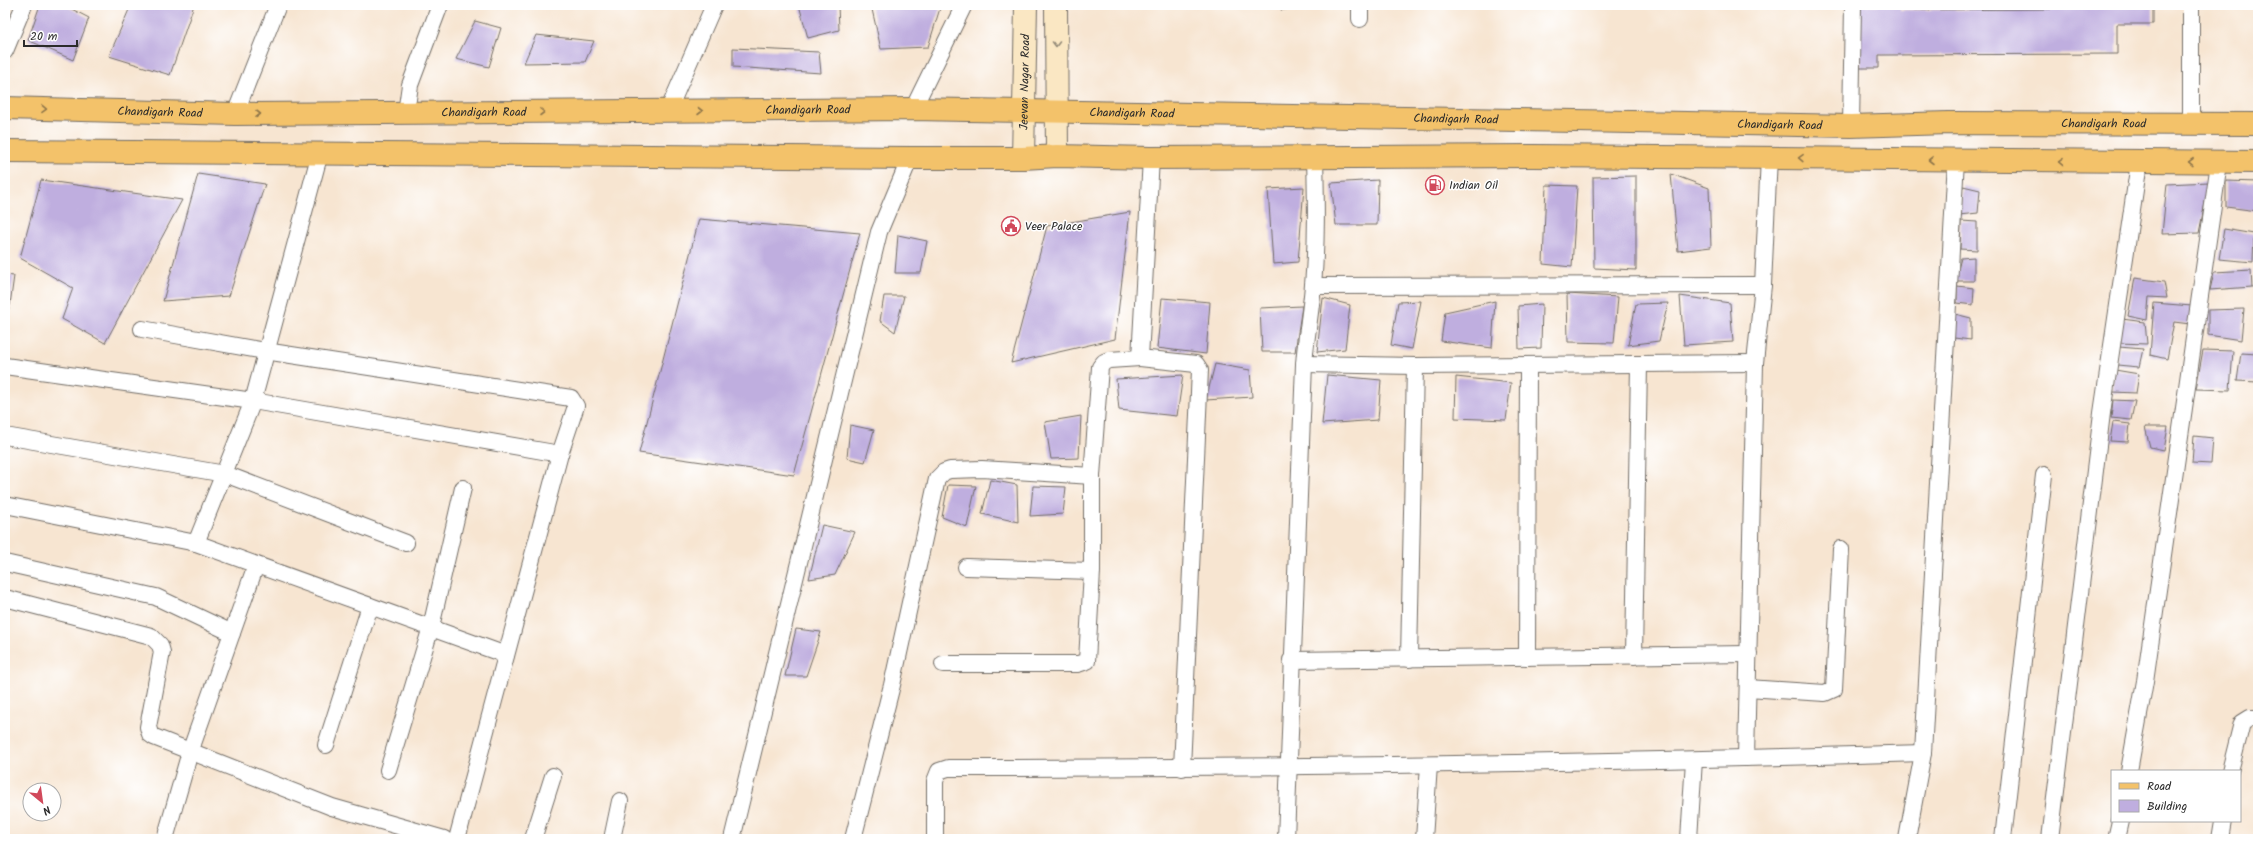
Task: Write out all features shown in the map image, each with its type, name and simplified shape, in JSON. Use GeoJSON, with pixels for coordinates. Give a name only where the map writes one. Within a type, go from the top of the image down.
{"type":"FeatureCollection","features":[{"type":"Feature","properties":{"kind":"main road","name":"Chandigarh Road"},"geometry":{"type":"LineString","coordinates":[[5,108],[235,114],[913,109],[1057,113],[1851,126],[1948,123],[2258,124]]}},
{"type":"Feature","properties":{"kind":"main road"},"geometry":{"type":"LineString","coordinates":[[5,151],[910,158],[1023,158],[1057,156],[1151,158],[1315,156],[1768,157],[2219,163],[2258,162]]}},
{"type":"Feature","properties":{"kind":"street"},"geometry":{"type":"LineString","coordinates":[[5,51],[24,5]]}},
{"type":"Feature","properties":{"kind":"street"},"geometry":{"type":"LineString","coordinates":[[235,114],[278,5]]}},
{"type":"Feature","properties":{"kind":"street"},"geometry":{"type":"LineString","coordinates":[[406,113],[410,85],[440,5]]}},
{"type":"Feature","properties":{"kind":"street"},"geometry":{"type":"LineString","coordinates":[[668,111],[714,5]]}},
{"type":"Feature","properties":{"kind":"street"},"geometry":{"type":"LineString","coordinates":[[913,109],[964,5]]}},
{"type":"Feature","properties":{"kind":"street","name":"Jeevan Nagar Road"},"geometry":{"type":"LineString","coordinates":[[1023,158],[1026,5]]}},
{"type":"Feature","properties":{"kind":"street"},"geometry":{"type":"LineString","coordinates":[[1056,5],[1057,156]]}},
{"type":"Feature","properties":{"kind":"street"},"geometry":{"type":"LineString","coordinates":[[1851,126],[1853,5]]}},
{"type":"Feature","properties":{"kind":"street"},"geometry":{"type":"LineString","coordinates":[[2191,5],[2191,123]]}},
{"type":"Feature","properties":{"kind":"street"},"geometry":{"type":"LineString","coordinates":[[196,543],[225,474],[253,401],[265,351],[320,153]]}},
{"type":"Feature","properties":{"kind":"street"},"geometry":{"type":"LineString","coordinates":[[1286,839],[1291,660],[1304,364],[1306,326],[1313,286],[1316,219],[1315,156]]}},
{"type":"Feature","properties":{"kind":"street"},"geometry":{"type":"LineString","coordinates":[[1746,758],[1755,363],[1763,285],[1768,157]]}},
{"type":"Feature","properties":{"kind":"street"},"geometry":{"type":"LineString","coordinates":[[732,839],[879,232],[910,158]]}},
{"type":"Feature","properties":{"kind":"street"},"geometry":{"type":"LineString","coordinates":[[1140,358],[1151,158]]}},
{"type":"Feature","properties":{"kind":"street"},"geometry":{"type":"LineString","coordinates":[[1907,839],[1923,753],[1956,160]]}},
{"type":"Feature","properties":{"kind":"street"},"geometry":{"type":"LineString","coordinates":[[2050,839],[2102,413],[2139,162]]}},
{"type":"Feature","properties":{"kind":"street"},"geometry":{"type":"LineString","coordinates":[[2129,770],[2145,681],[2219,163]]}},
{"type":"Feature","properties":{"kind":"street"},"geometry":{"type":"LineString","coordinates":[[1313,286],[1763,285]]}},
{"type":"Feature","properties":{"kind":"street"},"geometry":{"type":"LineString","coordinates":[[142,329],[265,351],[571,398],[576,406],[560,454],[457,839]]}},
{"type":"Feature","properties":{"kind":"street"},"geometry":{"type":"LineString","coordinates":[[943,664],[1085,663],[1088,658],[1092,571],[1092,476],[1100,367],[1104,362],[1109,360],[1140,358],[1196,364],[1200,370],[1182,768]]}},
{"type":"Feature","properties":{"kind":"street"},"geometry":{"type":"LineString","coordinates":[[1304,364],[1415,366],[1755,363]]}},
{"type":"Feature","properties":{"kind":"street"},"geometry":{"type":"LineString","coordinates":[[1634,656],[1639,364]]}},
{"type":"Feature","properties":{"kind":"street"},"geometry":{"type":"LineString","coordinates":[[1527,657],[1528,365]]}},
{"type":"Feature","properties":{"kind":"street"},"geometry":{"type":"LineString","coordinates":[[5,366],[253,401],[560,454]]}},
{"type":"Feature","properties":{"kind":"street"},"geometry":{"type":"LineString","coordinates":[[1408,659],[1415,366]]}},
{"type":"Feature","properties":{"kind":"street"},"geometry":{"type":"LineString","coordinates":[[5,436],[225,474],[406,543]]}},
{"type":"Feature","properties":{"kind":"street"},"geometry":{"type":"LineString","coordinates":[[853,839],[892,685],[919,557],[940,475],[950,470],[982,469],[1092,476]]}},
{"type":"Feature","properties":{"kind":"street"},"geometry":{"type":"LineString","coordinates":[[2003,839],[2044,475]]}},
{"type":"Feature","properties":{"kind":"street"},"geometry":{"type":"LineString","coordinates":[[388,770],[431,627],[463,488]]}},
{"type":"Feature","properties":{"kind":"street"},"geometry":{"type":"LineString","coordinates":[[5,505],[196,543],[506,655]]}},
{"type":"Feature","properties":{"kind":"street"},"geometry":{"type":"LineString","coordinates":[[1748,688],[1825,693],[1834,688],[1842,549]]}},
{"type":"Feature","properties":{"kind":"street"},"geometry":{"type":"LineString","coordinates":[[5,563],[156,597],[232,633]]}},
{"type":"Feature","properties":{"kind":"street"},"geometry":{"type":"LineString","coordinates":[[165,839],[190,752],[256,565]]}},
{"type":"Feature","properties":{"kind":"street"},"geometry":{"type":"LineString","coordinates":[[966,567],[1092,571]]}},
{"type":"Feature","properties":{"kind":"street"},"geometry":{"type":"LineString","coordinates":[[5,598],[152,636],[157,641],[162,652],[148,730],[154,737],[332,807],[444,839]]}},
{"type":"Feature","properties":{"kind":"street"},"geometry":{"type":"LineString","coordinates":[[326,745],[370,606]]}},
{"type":"Feature","properties":{"kind":"street"},"geometry":{"type":"LineString","coordinates":[[1291,660],[1749,654]]}},
{"type":"Feature","properties":{"kind":"street"},"geometry":{"type":"LineString","coordinates":[[2230,770],[2242,723],[2250,718],[2258,718]]}},
{"type":"Feature","properties":{"kind":"street"},"geometry":{"type":"LineString","coordinates":[[935,839],[935,781],[942,768],[1182,768],[1429,765],[1694,760],[1923,753]]}},
{"type":"Feature","properties":{"kind":"street"},"geometry":{"type":"LineString","coordinates":[[1689,839],[1694,760]]}},
{"type":"Feature","properties":{"kind":"street"},"geometry":{"type":"LineString","coordinates":[[1424,839],[1429,765]]}},
{"type":"Feature","properties":{"kind":"street"},"geometry":{"type":"LineString","coordinates":[[533,839],[553,776]]}},
{"type":"Feature","properties":{"kind":"street"},"geometry":{"type":"LineString","coordinates":[[612,839],[620,801]]}},
{"type":"Feature","properties":{"kind":"street"},"geometry":{"type":"LineString","coordinates":[[2116,839],[2120,822]]}},
{"type":"Feature","properties":{"kind":"street"},"geometry":{"type":"LineString","coordinates":[[2220,839],[2223,822]]}},
{"type":"Feature","properties":{"kind":"building"},"geometry":{"type":"Polygon","coordinates":[[[40,5],[64,5],[89,18],[73,60],[28,40],[40,5]]]}},
{"type":"Feature","properties":{"kind":"building"},"geometry":{"type":"Polygon","coordinates":[[[131,5],[194,5],[170,75],[109,56],[131,5]]]}},
{"type":"Feature","properties":{"kind":"building"},"geometry":{"type":"Polygon","coordinates":[[[644,5],[654,5],[653,8],[644,5]]]}},
{"type":"Feature","properties":{"kind":"building"},"geometry":{"type":"Polygon","coordinates":[[[799,5],[838,5],[839,30],[808,38],[799,5]]]}},
{"type":"Feature","properties":{"kind":"building"},"geometry":{"type":"Polygon","coordinates":[[[871,5],[941,5],[928,47],[881,49],[871,5]]]}},
{"type":"Feature","properties":{"kind":"building"},"geometry":{"type":"Polygon","coordinates":[[[1281,5],[1322,5],[1322,7],[1281,10],[1281,5]]]}},
{"type":"Feature","properties":{"kind":"building"},"geometry":{"type":"Polygon","coordinates":[[[1860,5],[1900,5],[1900,10],[2051,9],[2051,5],[2153,5],[2153,24],[2117,24],[2117,54],[1879,55],[1879,68],[1860,68],[1860,5]]]}},
{"type":"Feature","properties":{"kind":"building"},"geometry":{"type":"Polygon","coordinates":[[[475,21],[501,28],[489,67],[456,59],[475,21]]]}},
{"type":"Feature","properties":{"kind":"building"},"geometry":{"type":"Polygon","coordinates":[[[536,35],[594,41],[585,62],[524,63],[536,35]]]}},
{"type":"Feature","properties":{"kind":"building"},"geometry":{"type":"Polygon","coordinates":[[[733,48],[819,52],[821,73],[733,67],[733,48]]]}},
{"type":"Feature","properties":{"kind":"building"},"geometry":{"type":"Polygon","coordinates":[[[198,174],[265,184],[229,296],[163,301],[198,174]]]}},
{"type":"Feature","properties":{"kind":"building"},"geometry":{"type":"Polygon","coordinates":[[[1671,174],[1709,188],[1711,247],[1678,251],[1671,174]]]}},
{"type":"Feature","properties":{"kind":"building"},"geometry":{"type":"Polygon","coordinates":[[[1636,176],[1636,270],[1594,268],[1593,177],[1636,176]]]}},
{"type":"Feature","properties":{"kind":"building"},"geometry":{"type":"Polygon","coordinates":[[[41,180],[182,200],[105,343],[62,319],[73,288],[20,258],[41,180]]]}},
{"type":"Feature","properties":{"kind":"building"},"geometry":{"type":"Polygon","coordinates":[[[1378,180],[1377,225],[1336,225],[1331,183],[1378,180]]]}},
{"type":"Feature","properties":{"kind":"building"},"geometry":{"type":"Polygon","coordinates":[[[2226,181],[2258,182],[2258,211],[2226,207],[2226,181]]]}},
{"type":"Feature","properties":{"kind":"building"},"geometry":{"type":"Polygon","coordinates":[[[2209,182],[2199,233],[2162,234],[2167,184],[2209,182]]]}},
{"type":"Feature","properties":{"kind":"building"},"geometry":{"type":"Polygon","coordinates":[[[1546,185],[1577,186],[1572,267],[1543,264],[1546,185]]]}},
{"type":"Feature","properties":{"kind":"building"},"geometry":{"type":"Polygon","coordinates":[[[1963,186],[1980,190],[1978,213],[1959,215],[1963,186]]]}},
{"type":"Feature","properties":{"kind":"building"},"geometry":{"type":"Polygon","coordinates":[[[1304,187],[1298,262],[1273,264],[1268,189],[1304,187]]]}},
{"type":"Feature","properties":{"kind":"building"},"geometry":{"type":"Polygon","coordinates":[[[1130,212],[1115,339],[1011,363],[1047,226],[1130,212]]]}},
{"type":"Feature","properties":{"kind":"building"},"geometry":{"type":"Polygon","coordinates":[[[699,219],[860,233],[794,475],[639,453],[699,219]]]}},
{"type":"Feature","properties":{"kind":"building"},"geometry":{"type":"Polygon","coordinates":[[[1961,221],[1977,222],[1977,250],[1960,249],[1961,221]]]}},
{"type":"Feature","properties":{"kind":"building"},"geometry":{"type":"Polygon","coordinates":[[[2224,229],[2254,234],[2253,262],[2219,259],[2224,229]]]}},
{"type":"Feature","properties":{"kind":"building"},"geometry":{"type":"Polygon","coordinates":[[[898,235],[927,241],[921,273],[895,273],[898,235]]]}},
{"type":"Feature","properties":{"kind":"building"},"geometry":{"type":"Polygon","coordinates":[[[1974,257],[1974,281],[1955,281],[1961,258],[1974,257]]]}},
{"type":"Feature","properties":{"kind":"building"},"geometry":{"type":"Polygon","coordinates":[[[2251,270],[2252,287],[2210,290],[2214,272],[2251,270]]]}},
{"type":"Feature","properties":{"kind":"building"},"geometry":{"type":"Polygon","coordinates":[[[5,275],[14,276],[10,305],[5,319],[5,275]]]}},
{"type":"Feature","properties":{"kind":"building"},"geometry":{"type":"Polygon","coordinates":[[[2135,278],[2164,282],[2167,298],[2149,297],[2147,320],[2128,316],[2135,278]]]}},
{"type":"Feature","properties":{"kind":"building"},"geometry":{"type":"Polygon","coordinates":[[[1957,286],[1974,288],[1973,305],[1957,303],[1957,286]]]}},
{"type":"Feature","properties":{"kind":"building"},"geometry":{"type":"Polygon","coordinates":[[[1567,294],[1618,297],[1614,343],[1568,342],[1567,294]]]}},
{"type":"Feature","properties":{"kind":"building"},"geometry":{"type":"Polygon","coordinates":[[[884,296],[904,296],[895,332],[880,321],[884,296]]]}},
{"type":"Feature","properties":{"kind":"building"},"geometry":{"type":"Polygon","coordinates":[[[1680,296],[1730,303],[1733,342],[1684,345],[1680,296]]]}},
{"type":"Feature","properties":{"kind":"building"},"geometry":{"type":"Polygon","coordinates":[[[1162,298],[1210,302],[1206,354],[1157,348],[1162,298]]]}},
{"type":"Feature","properties":{"kind":"building"},"geometry":{"type":"Polygon","coordinates":[[[1323,298],[1350,305],[1345,349],[1317,352],[1323,298]]]}},
{"type":"Feature","properties":{"kind":"building"},"geometry":{"type":"Polygon","coordinates":[[[2257,299],[2258,322],[2256,322],[2257,299]]]}},
{"type":"Feature","properties":{"kind":"building"},"geometry":{"type":"Polygon","coordinates":[[[1421,301],[1412,349],[1391,345],[1398,302],[1421,301]]]}},
{"type":"Feature","properties":{"kind":"building"},"geometry":{"type":"Polygon","coordinates":[[[1495,301],[1492,348],[1441,341],[1445,312],[1495,301]]]}},
{"type":"Feature","properties":{"kind":"building"},"geometry":{"type":"Polygon","coordinates":[[[1668,303],[1659,341],[1628,345],[1636,304],[1668,303]]]}},
{"type":"Feature","properties":{"kind":"building"},"geometry":{"type":"Polygon","coordinates":[[[2154,303],[2192,306],[2190,324],[2174,322],[2167,359],[2150,355],[2154,303]]]}},
{"type":"Feature","properties":{"kind":"building"},"geometry":{"type":"Polygon","coordinates":[[[1542,304],[1541,348],[1519,349],[1518,306],[1542,304]]]}},
{"type":"Feature","properties":{"kind":"building"},"geometry":{"type":"Polygon","coordinates":[[[1302,306],[1295,352],[1262,352],[1260,308],[1302,306]]]}},
{"type":"Feature","properties":{"kind":"building"},"geometry":{"type":"Polygon","coordinates":[[[2244,309],[2241,340],[2208,335],[2208,310],[2244,309]]]}},
{"type":"Feature","properties":{"kind":"building"},"geometry":{"type":"Polygon","coordinates":[[[1955,314],[1971,318],[1971,340],[1954,338],[1955,314]]]}},
{"type":"Feature","properties":{"kind":"building"},"geometry":{"type":"Polygon","coordinates":[[[2122,319],[2145,322],[2147,344],[2118,343],[2122,319]]]}},
{"type":"Feature","properties":{"kind":"building"},"geometry":{"type":"Polygon","coordinates":[[[2119,347],[2143,349],[2139,367],[2117,365],[2119,347]]]}},
{"type":"Feature","properties":{"kind":"building"},"geometry":{"type":"Polygon","coordinates":[[[2203,350],[2233,351],[2230,390],[2196,389],[2203,350]]]}},
{"type":"Feature","properties":{"kind":"building"},"geometry":{"type":"Polygon","coordinates":[[[2241,353],[2258,354],[2258,382],[2237,381],[2241,353]]]}},
{"type":"Feature","properties":{"kind":"building"},"geometry":{"type":"Polygon","coordinates":[[[1215,364],[1250,370],[1252,397],[1206,400],[1215,364]]]}},
{"type":"Feature","properties":{"kind":"building"},"geometry":{"type":"Polygon","coordinates":[[[2115,370],[2139,374],[2136,393],[2113,392],[2115,370]]]}},
{"type":"Feature","properties":{"kind":"building"},"geometry":{"type":"Polygon","coordinates":[[[1183,375],[1177,416],[1119,410],[1116,379],[1183,375]]]}},
{"type":"Feature","properties":{"kind":"building"},"geometry":{"type":"Polygon","coordinates":[[[1327,375],[1381,380],[1378,420],[1322,424],[1327,375]]]}},
{"type":"Feature","properties":{"kind":"building"},"geometry":{"type":"Polygon","coordinates":[[[1456,377],[1511,383],[1506,420],[1455,418],[1456,377]]]}},
{"type":"Feature","properties":{"kind":"building"},"geometry":{"type":"Polygon","coordinates":[[[2113,400],[2135,401],[2131,420],[2111,418],[2113,400]]]}},
{"type":"Feature","properties":{"kind":"building"},"geometry":{"type":"Polygon","coordinates":[[[1081,416],[1079,458],[1051,459],[1045,422],[1081,416]]]}},
{"type":"Feature","properties":{"kind":"building"},"geometry":{"type":"Polygon","coordinates":[[[2113,422],[2130,424],[2128,442],[2110,441],[2113,422]]]}},
{"type":"Feature","properties":{"kind":"building"},"geometry":{"type":"Polygon","coordinates":[[[850,425],[874,430],[865,462],[847,458],[850,425]]]}},
{"type":"Feature","properties":{"kind":"building"},"geometry":{"type":"Polygon","coordinates":[[[2145,427],[2168,427],[2164,450],[2150,447],[2145,427]]]}},
{"type":"Feature","properties":{"kind":"building"},"geometry":{"type":"Polygon","coordinates":[[[2194,436],[2213,438],[2211,464],[2192,463],[2194,436]]]}},
{"type":"Feature","properties":{"kind":"building"},"geometry":{"type":"Polygon","coordinates":[[[990,480],[1017,485],[1018,522],[982,514],[990,480]]]}},
{"type":"Feature","properties":{"kind":"building"},"geometry":{"type":"Polygon","coordinates":[[[948,485],[976,486],[967,527],[942,517],[948,485]]]}},
{"type":"Feature","properties":{"kind":"building"},"geometry":{"type":"Polygon","coordinates":[[[1033,486],[1066,487],[1063,514],[1030,516],[1033,486]]]}},
{"type":"Feature","properties":{"kind":"building"},"geometry":{"type":"Polygon","coordinates":[[[822,525],[855,532],[835,575],[809,579],[822,525]]]}},
{"type":"Feature","properties":{"kind":"building"},"geometry":{"type":"Polygon","coordinates":[[[796,629],[821,632],[806,676],[785,676],[796,629]]]}},
{"type":"Feature","properties":{"kind":"place","name":"Indian Oil"},"geometry":{"type":"Point","coordinates":[1435,185]}},
{"type":"Feature","properties":{"kind":"place","name":"Veer Palace"},"geometry":{"type":"Point","coordinates":[1011,226]}}]}
